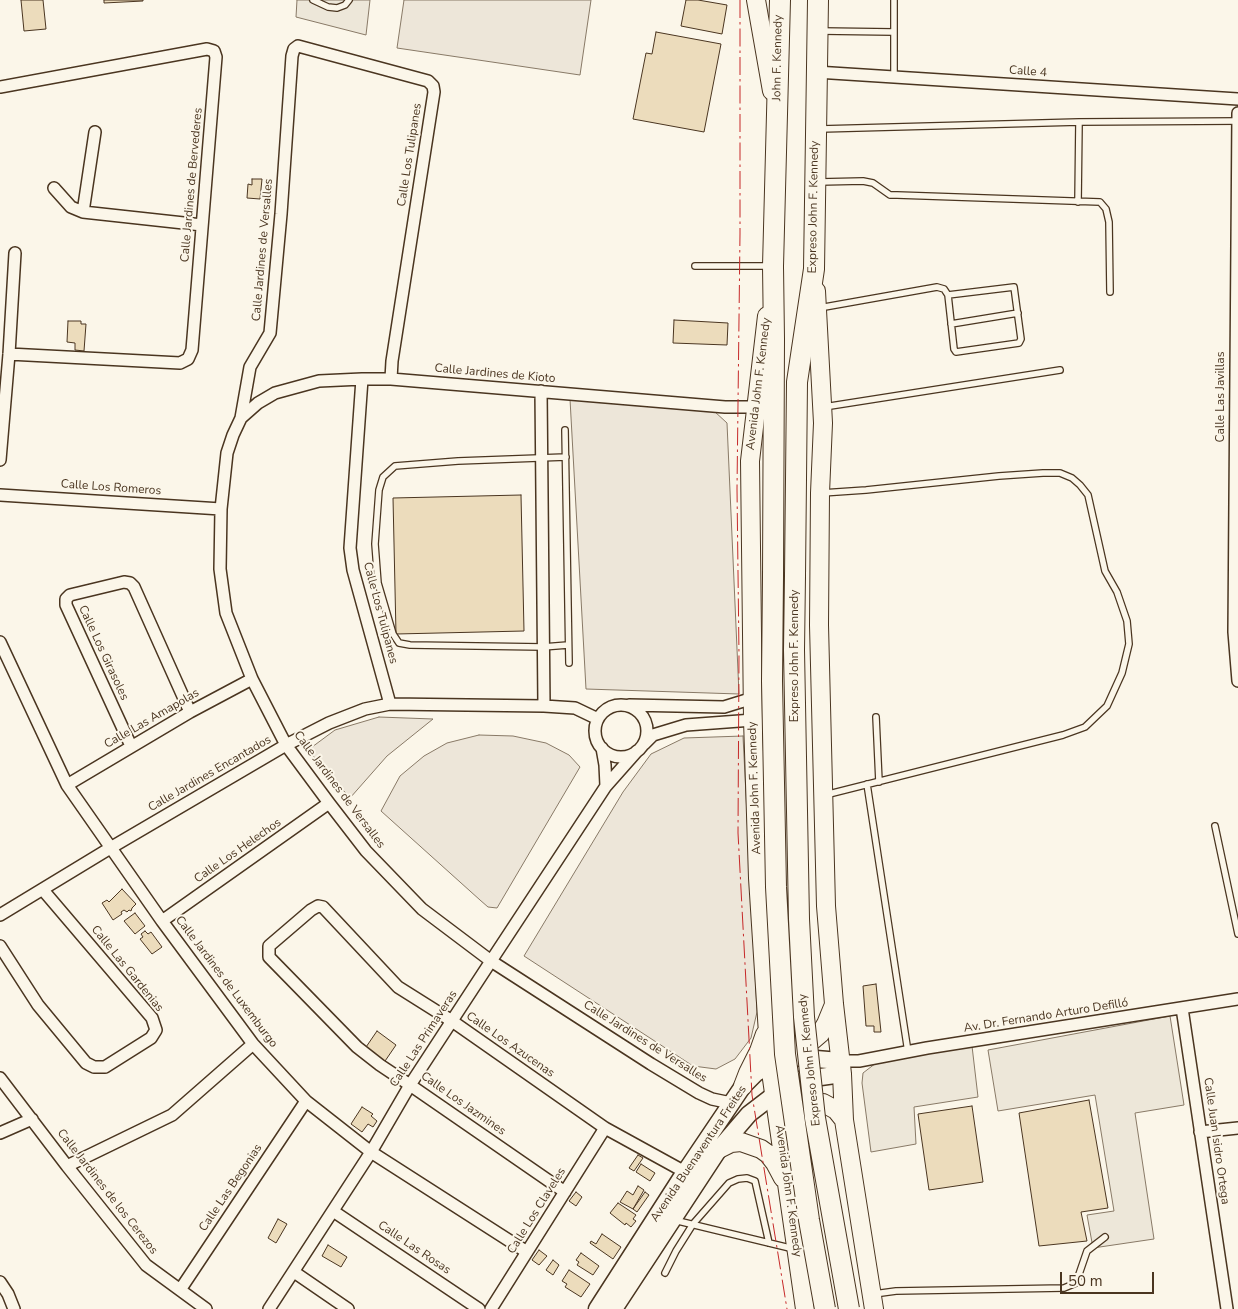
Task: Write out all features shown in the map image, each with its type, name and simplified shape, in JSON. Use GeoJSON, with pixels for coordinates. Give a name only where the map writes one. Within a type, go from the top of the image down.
{"type":"FeatureCollection","features":[{"type":"Feature","properties":{"kind":"highway","name":"John F. Kennedy"},"geometry":{"type":"LineString","coordinates":[[777,116],[780,0]]}},
{"type":"Feature","properties":{"kind":"highway","name":"Expreso John F. Kennedy"},"geometry":{"type":"LineString","coordinates":[[818,0],[814,269],[797,382],[794,650],[799,919],[804,1017],[815,1118],[849,1309]]}},
{"type":"Feature","properties":{"kind":"highway","name":"Expreso John F. Kennedy"},"geometry":{"type":"LineString","coordinates":[[777,116],[773,266],[772,681],[775,821],[785,1054],[809,1220],[825,1309]]}},
{"type":"Feature","properties":{"kind":"main road"},"geometry":{"type":"LineString","coordinates":[[756,0],[777,116]]}},
{"type":"Feature","properties":{"kind":"main road","name":"Avenida John F. Kennedy"},"geometry":{"type":"LineString","coordinates":[[773,266],[750,461],[753,720],[758,878],[770,1065],[805,1309]]}},
{"type":"Feature","properties":{"kind":"main road"},"geometry":{"type":"LineString","coordinates":[[814,269],[823,423],[820,493],[819,625],[826,906],[844,1120],[873,1301]]}},
{"type":"Feature","properties":{"kind":"main road"},"geometry":{"type":"LineString","coordinates":[[767,1022],[780,1039],[795,1045],[804,1044],[820,1034],[834,1004]]}},
{"type":"Feature","properties":{"kind":"main road"},"geometry":{"type":"LineString","coordinates":[[743,1086],[759,1051],[767,1022]]}},
{"type":"Feature","properties":{"kind":"main road","name":"Avenida Buenaventura Freites"},"geometry":{"type":"LineString","coordinates":[[596,1309],[730,1103],[756,1073],[770,1065],[792,1057],[841,1067]]}},
{"type":"Feature","properties":{"kind":"main road","name":"Avenida Buenaventura Freites"},"geometry":{"type":"LineString","coordinates":[[614,1309],[733,1130],[749,1114],[792,1081],[841,1067]]}},
{"type":"Feature","properties":{"kind":"main road"},"geometry":{"type":"LineString","coordinates":[[779,1131],[790,1114],[807,1104],[823,1103],[830,1106],[844,1120]]}},
{"type":"Feature","properties":{"kind":"main road"},"geometry":{"type":"LineString","coordinates":[[719,1149],[731,1143],[741,1142],[761,1149],[775,1163],[787,1185]]}},
{"type":"Feature","properties":{"kind":"street","name":"Calle Los Tulipanes"},"geometry":{"type":"LineString","coordinates":[[292,56],[298,46],[304,47],[428,81],[433,86],[434,92],[392,361],[391,379]]}},
{"type":"Feature","properties":{"kind":"street","name":"Calle Jardines de Bervederes"},"geometry":{"type":"LineString","coordinates":[[0,88],[207,48],[214,51],[216,57],[192,350],[188,359],[180,363],[9,354]]}},
{"type":"Feature","properties":{"kind":"street","name":"Calle Jardines de Versalles"},"geometry":{"type":"LineString","coordinates":[[292,56],[281,214],[270,333],[250,367],[241,418],[227,453],[221,509],[220,569],[226,613],[252,679],[286,746],[366,851],[422,909],[490,961],[699,1093],[712,1099],[730,1103]]}},
{"type":"Feature","properties":{"kind":"street","name":"Calle 4"},"geometry":{"type":"LineString","coordinates":[[816,72],[1238,99]]}},
{"type":"Feature","properties":{"kind":"street","name":"Calle Las Javillas"},"geometry":{"type":"LineString","coordinates":[[1238,113],[1234,632],[1238,682]]}},
{"type":"Feature","properties":{"kind":"street"},"geometry":{"type":"LineString","coordinates":[[83,212],[95,132]]}},
{"type":"Feature","properties":{"kind":"street"},"geometry":{"type":"LineString","coordinates":[[54,188],[71,207],[83,212],[202,225]]}},
{"type":"Feature","properties":{"kind":"street"},"geometry":{"type":"LineString","coordinates":[[0,460],[15,253]]}},
{"type":"Feature","properties":{"kind":"street","name":"Calle Los Tulipanes"},"geometry":{"type":"LineString","coordinates":[[362,379],[350,548],[353,570],[390,704]]}},
{"type":"Feature","properties":{"kind":"street","name":"Calle Jardines de Kioto"},"geometry":{"type":"LineString","coordinates":[[241,418],[258,403],[275,392],[319,380],[391,379],[725,406],[756,406]]}},
{"type":"Feature","properties":{"kind":"street"},"geometry":{"type":"LineString","coordinates":[[541,391],[544,706]]}},
{"type":"Feature","properties":{"kind":"street","name":"Calle Los Romeros"},"geometry":{"type":"LineString","coordinates":[[0,494],[221,509]]}},
{"type":"Feature","properties":{"kind":"street","name":"Calle Los Girasoles"},"geometry":{"type":"LineString","coordinates":[[131,746],[66,605],[66,598],[70,595],[124,582],[130,583],[134,587],[190,712]]}},
{"type":"Feature","properties":{"kind":"street","name":"Calle Jardines de Luxemburgo"},"geometry":{"type":"LineString","coordinates":[[0,642],[68,784],[162,921],[253,1044],[306,1101],[371,1152],[527,1252]]}},
{"type":"Feature","properties":{"kind":"street","name":"Calle Las Amapolas"},"geometry":{"type":"LineString","coordinates":[[68,784],[190,712],[252,679]]}},
{"type":"Feature","properties":{"kind":"street"},"geometry":{"type":"LineString","coordinates":[[606,786],[602,748],[595,734],[598,720],[608,708],[623,705],[724,707],[753,698]]}},
{"type":"Feature","properties":{"kind":"street","name":"Calle Jardines Encantados"},"geometry":{"type":"LineString","coordinates":[[0,915],[112,847],[286,746],[328,723],[365,709],[390,704],[544,706],[575,708],[598,720]]}},
{"type":"Feature","properties":{"kind":"street"},"geometry":{"type":"LineString","coordinates":[[602,748],[615,756],[630,755],[639,748],[646,737],[644,720],[639,712],[623,705]]}},
{"type":"Feature","properties":{"kind":"street","name":"Calle Las Primaveras"},"geometry":{"type":"LineString","coordinates":[[269,1309],[371,1152],[410,1085],[606,786],[653,735],[686,725],[753,720]]}},
{"type":"Feature","properties":{"kind":"street","name":"Calle Los Helechos"},"geometry":{"type":"LineString","coordinates":[[162,921],[329,803]]}},
{"type":"Feature","properties":{"kind":"street","name":"Calle Las Gardenias"},"geometry":{"type":"LineString","coordinates":[[0,946],[38,1005],[86,1063],[94,1067],[105,1067],[151,1038],[156,1030],[152,1018],[43,890]]}},
{"type":"Feature","properties":{"kind":"street","name":"Calle Los Azucenas"},"geometry":{"type":"LineString","coordinates":[[267,949],[268,946],[311,910],[318,906],[323,907],[398,987],[606,1128],[685,1172]]}},
{"type":"Feature","properties":{"kind":"street","name":"Calle Los Jazmines"},"geometry":{"type":"LineString","coordinates":[[267,949],[269,957],[358,1047],[380,1066],[565,1192]]}},
{"type":"Feature","properties":{"kind":"street","name":"Av. Dr. Fernando Arturo Defilló"},"geometry":{"type":"LineString","coordinates":[[841,1067],[860,1061],[908,1052],[1238,999]]}},
{"type":"Feature","properties":{"kind":"street","name":"Calle Juan Isidro Ortega"},"geometry":{"type":"LineString","coordinates":[[1182,1008],[1227,1309]]}},
{"type":"Feature","properties":{"kind":"street"},"geometry":{"type":"LineString","coordinates":[[67,1166],[172,1115],[253,1044]]}},
{"type":"Feature","properties":{"kind":"street","name":"Calle Jardines de los Cerezos"},"geometry":{"type":"LineString","coordinates":[[0,1078],[146,1265],[206,1309]]}},
{"type":"Feature","properties":{"kind":"street","name":"Calle Las Begonias"},"geometry":{"type":"LineString","coordinates":[[180,1290],[306,1101]]}},
{"type":"Feature","properties":{"kind":"street"},"geometry":{"type":"LineString","coordinates":[[0,1133],[32,1119]]}},
{"type":"Feature","properties":{"kind":"street","name":"Calle Los Claveles"},"geometry":{"type":"LineString","coordinates":[[491,1309],[606,1128]]}},
{"type":"Feature","properties":{"kind":"street"},"geometry":{"type":"LineString","coordinates":[[1200,1132],[1238,1128]]}},
{"type":"Feature","properties":{"kind":"street","name":"Calle Las Rosas"},"geometry":{"type":"LineString","coordinates":[[333,1211],[479,1309]]}},
{"type":"Feature","properties":{"kind":"street"},"geometry":{"type":"LineString","coordinates":[[294,1272],[348,1309]]}},
{"type":"Feature","properties":{"kind":"street"},"geometry":{"type":"LineString","coordinates":[[0,1282],[8,1294],[14,1309]]}},
{"type":"Feature","properties":{"kind":"lane"},"geometry":{"type":"LineString","coordinates":[[312,0],[322,5],[337,8],[345,5],[349,0]]}},
{"type":"Feature","properties":{"kind":"lane"},"geometry":{"type":"LineString","coordinates":[[894,0],[894,77]]}},
{"type":"Feature","properties":{"kind":"lane"},"geometry":{"type":"LineString","coordinates":[[817,30],[893,32]]}},
{"type":"Feature","properties":{"kind":"lane"},"geometry":{"type":"LineString","coordinates":[[815,129],[1079,122],[1238,121]]}},
{"type":"Feature","properties":{"kind":"lane"},"geometry":{"type":"LineString","coordinates":[[1078,202],[1079,122]]}},
{"type":"Feature","properties":{"kind":"lane"},"geometry":{"type":"LineString","coordinates":[[814,182],[863,181],[873,183],[890,195],[1100,202],[1106,209],[1109,222],[1110,292]]}},
{"type":"Feature","properties":{"kind":"lane"},"geometry":{"type":"LineString","coordinates":[[695,266],[773,266]]}},
{"type":"Feature","properties":{"kind":"lane"},"geometry":{"type":"LineString","coordinates":[[817,308],[938,287],[944,289],[948,295],[954,349],[956,352],[1020,343],[1014,287],[948,295]]}},
{"type":"Feature","properties":{"kind":"lane"},"geometry":{"type":"LineString","coordinates":[[951,324],[1018,313]]}},
{"type":"Feature","properties":{"kind":"lane"},"geometry":{"type":"LineString","coordinates":[[822,407],[1060,370]]}},
{"type":"Feature","properties":{"kind":"lane"},"geometry":{"type":"LineString","coordinates":[[565,430],[569,664]]}},
{"type":"Feature","properties":{"kind":"lane"},"geometry":{"type":"LineString","coordinates":[[566,457],[458,461],[395,466],[383,477],[379,490],[375,544],[378,583],[393,634],[400,643],[410,645],[544,647],[568,645]]}},
{"type":"Feature","properties":{"kind":"lane"},"geometry":{"type":"LineString","coordinates":[[820,493],[1043,473],[1060,473],[1072,478],[1088,495],[1105,571],[1117,592],[1127,620],[1129,644],[1122,673],[1107,706],[1084,727],[1063,735],[824,795]]}},
{"type":"Feature","properties":{"kind":"lane"},"geometry":{"type":"LineString","coordinates":[[876,717],[879,782]]}},
{"type":"Feature","properties":{"kind":"lane"},"geometry":{"type":"LineString","coordinates":[[867,784],[908,1052]]}},
{"type":"Feature","properties":{"kind":"lane"},"geometry":{"type":"LineString","coordinates":[[1215,826],[1238,934]]}},
{"type":"Feature","properties":{"kind":"lane"},"geometry":{"type":"LineString","coordinates":[[664,1274],[693,1224],[729,1182],[738,1179],[747,1178],[755,1181],[769,1244]]}},
{"type":"Feature","properties":{"kind":"lane"},"geometry":{"type":"LineString","coordinates":[[672,1220],[796,1250]]}},
{"type":"Feature","properties":{"kind":"lane"},"geometry":{"type":"LineString","coordinates":[[873,1301],[896,1291],[1064,1288],[1076,1283],[1087,1251],[1105,1237]]}},
{"type":"Feature","properties":{"kind":"shaded area"},"geometry":{"type":"Polygon","coordinates":[[[297,0],[370,0],[366,35],[296,17],[297,0]]]}},
{"type":"Feature","properties":{"kind":"shaded area"},"geometry":{"type":"Polygon","coordinates":[[[404,0],[591,0],[580,75],[397,48],[404,0]]]}},
{"type":"Feature","properties":{"kind":"shaded area"},"geometry":{"type":"Polygon","coordinates":[[[570,399],[714,411],[727,423],[739,694],[586,689],[570,399]]]}},
{"type":"Feature","properties":{"kind":"shaded area"},"geometry":{"type":"Polygon","coordinates":[[[379,717],[433,719],[387,756],[350,798],[308,750],[335,730],[379,717]]]}},
{"type":"Feature","properties":{"kind":"shaded area"},"geometry":{"type":"Polygon","coordinates":[[[479,735],[513,736],[546,743],[569,755],[580,767],[497,908],[488,907],[381,811],[400,776],[424,756],[447,743],[479,735]]]}},
{"type":"Feature","properties":{"kind":"shaded area"},"geometry":{"type":"Polygon","coordinates":[[[743,736],[757,1012],[751,1038],[735,1059],[716,1069],[693,1066],[524,956],[623,792],[651,754],[684,738],[743,736]]]}},
{"type":"Feature","properties":{"kind":"shaded area"},"geometry":{"type":"Polygon","coordinates":[[[1170,1016],[1184,1105],[1135,1113],[1154,1239],[1093,1248],[1087,1215],[1114,1211],[1095,1095],[998,1111],[988,1050],[1170,1016]]]}},
{"type":"Feature","properties":{"kind":"shaded area"},"geometry":{"type":"Polygon","coordinates":[[[972,1046],[978,1097],[914,1107],[916,1144],[871,1152],[862,1083],[863,1073],[876,1063],[972,1046]]]}},
{"type":"Feature","properties":{"kind":"building"},"geometry":{"type":"Polygon","coordinates":[[[21,0],[43,0],[46,29],[24,31],[21,0]]]}},
{"type":"Feature","properties":{"kind":"building"},"geometry":{"type":"Polygon","coordinates":[[[104,0],[143,0],[143,1],[104,3],[104,0]]]}},
{"type":"Feature","properties":{"kind":"building"},"geometry":{"type":"Polygon","coordinates":[[[686,0],[727,5],[722,34],[681,26],[686,0]]]}},
{"type":"Feature","properties":{"kind":"building"},"geometry":{"type":"Polygon","coordinates":[[[656,32],[721,44],[704,132],[633,119],[646,53],[652,54],[656,32]]]}},
{"type":"Feature","properties":{"kind":"building"},"geometry":{"type":"Polygon","coordinates":[[[252,179],[262,179],[260,199],[247,198],[248,184],[252,185],[252,179]]]}},
{"type":"Feature","properties":{"kind":"building"},"geometry":{"type":"Polygon","coordinates":[[[674,320],[728,323],[727,345],[673,343],[674,320]]]}},
{"type":"Feature","properties":{"kind":"building"},"geometry":{"type":"Polygon","coordinates":[[[68,321],[81,321],[81,324],[86,324],[84,351],[75,350],[75,343],[67,342],[68,321]]]}},
{"type":"Feature","properties":{"kind":"building"},"geometry":{"type":"Polygon","coordinates":[[[521,495],[524,631],[396,634],[393,498],[521,495]]]}},
{"type":"Feature","properties":{"kind":"building"},"geometry":{"type":"Polygon","coordinates":[[[122,889],[136,904],[131,911],[127,912],[124,910],[121,912],[122,914],[113,920],[102,903],[107,900],[109,902],[122,889]]]}},
{"type":"Feature","properties":{"kind":"building"},"geometry":{"type":"Polygon","coordinates":[[[135,913],[145,926],[135,934],[124,921],[135,913]]]}},
{"type":"Feature","properties":{"kind":"building"},"geometry":{"type":"Polygon","coordinates":[[[145,931],[148,934],[151,932],[162,947],[152,954],[140,939],[143,937],[141,934],[145,931]]]}},
{"type":"Feature","properties":{"kind":"building"},"geometry":{"type":"Polygon","coordinates":[[[876,984],[881,1032],[874,1032],[874,1026],[866,1026],[863,986],[876,984]]]}},
{"type":"Feature","properties":{"kind":"building"},"geometry":{"type":"Polygon","coordinates":[[[377,1031],[396,1045],[383,1064],[364,1050],[377,1031]]]}},
{"type":"Feature","properties":{"kind":"building"},"geometry":{"type":"Polygon","coordinates":[[[1089,1100],[1108,1208],[1081,1212],[1087,1241],[1039,1246],[1019,1113],[1089,1100]]]}},
{"type":"Feature","properties":{"kind":"building"},"geometry":{"type":"Polygon","coordinates":[[[972,1106],[983,1182],[929,1190],[918,1114],[972,1106]]]}},
{"type":"Feature","properties":{"kind":"building"},"geometry":{"type":"Polygon","coordinates":[[[362,1107],[373,1114],[371,1116],[377,1121],[373,1127],[368,1124],[362,1132],[351,1124],[362,1107]]]}},
{"type":"Feature","properties":{"kind":"building"},"geometry":{"type":"Polygon","coordinates":[[[638,1155],[643,1158],[634,1171],[629,1168],[638,1155]]]}},
{"type":"Feature","properties":{"kind":"building"},"geometry":{"type":"Polygon","coordinates":[[[641,1164],[655,1173],[650,1181],[636,1172],[641,1164]]]}},
{"type":"Feature","properties":{"kind":"building"},"geometry":{"type":"Polygon","coordinates":[[[638,1186],[644,1190],[633,1209],[620,1202],[627,1191],[633,1195],[638,1186]]]}},
{"type":"Feature","properties":{"kind":"building"},"geometry":{"type":"Polygon","coordinates":[[[576,1192],[582,1197],[576,1206],[569,1201],[576,1192]]]}},
{"type":"Feature","properties":{"kind":"building"},"geometry":{"type":"Polygon","coordinates":[[[645,1192],[649,1195],[637,1212],[633,1209],[645,1192]]]}},
{"type":"Feature","properties":{"kind":"building"},"geometry":{"type":"Polygon","coordinates":[[[618,1203],[636,1215],[633,1219],[636,1221],[631,1227],[626,1223],[625,1225],[610,1213],[618,1203]]]}},
{"type":"Feature","properties":{"kind":"building"},"geometry":{"type":"Polygon","coordinates":[[[278,1219],[287,1224],[276,1243],[268,1238],[278,1219]]]}},
{"type":"Feature","properties":{"kind":"building"},"geometry":{"type":"Polygon","coordinates":[[[602,1234],[621,1247],[613,1259],[590,1243],[591,1241],[596,1244],[602,1234]]]}},
{"type":"Feature","properties":{"kind":"building"},"geometry":{"type":"Polygon","coordinates":[[[328,1245],[347,1257],[341,1267],[322,1256],[328,1245]]]}},
{"type":"Feature","properties":{"kind":"building"},"geometry":{"type":"Polygon","coordinates":[[[539,1250],[547,1256],[539,1265],[532,1260],[539,1250]]]}},
{"type":"Feature","properties":{"kind":"building"},"geometry":{"type":"Polygon","coordinates":[[[581,1253],[599,1266],[593,1275],[577,1265],[579,1262],[576,1260],[581,1253]]]}},
{"type":"Feature","properties":{"kind":"building"},"geometry":{"type":"Polygon","coordinates":[[[553,1260],[559,1265],[553,1275],[546,1270],[553,1260]]]}},
{"type":"Feature","properties":{"kind":"building"},"geometry":{"type":"Polygon","coordinates":[[[569,1270],[590,1284],[581,1297],[565,1287],[567,1284],[562,1281],[569,1270]]]}},
{"type":"Feature","properties":{"kind":"power"},"geometry":{"type":"LineString","coordinates":[[740,0],[737,489],[739,655],[738,833],[752,1095],[787,1309]]}}]}
